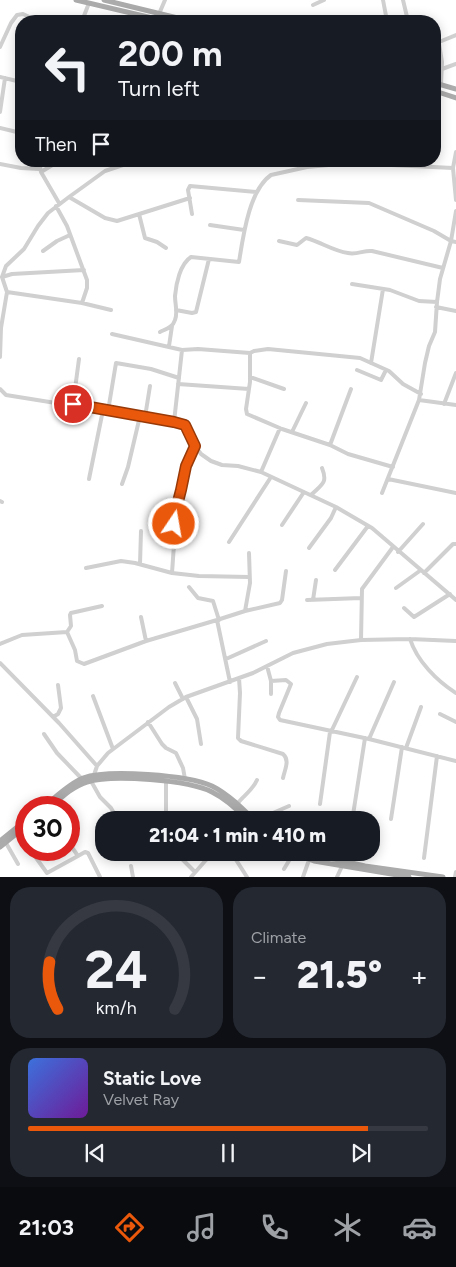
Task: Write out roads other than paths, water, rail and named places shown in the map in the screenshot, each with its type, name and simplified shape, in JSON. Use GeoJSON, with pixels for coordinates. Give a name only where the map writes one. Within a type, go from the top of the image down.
{"type":"FeatureCollection","features":[{"type":"Feature","properties":{"kind":"main road"},"geometry":{"type":"LineString","coordinates":[[76,0],[140,15]]}},
{"type":"Feature","properties":{"kind":"main road"},"geometry":{"type":"LineString","coordinates":[[104,0],[163,15]]}},
{"type":"Feature","properties":{"kind":"main road"},"geometry":{"type":"LineString","coordinates":[[441,84],[456,90]]}},
{"type":"Feature","properties":{"kind":"main road"},"geometry":{"type":"LineString","coordinates":[[441,93],[456,98]]}},
{"type":"Feature","properties":{"kind":"main road"},"geometry":{"type":"LineString","coordinates":[[58,796],[82,778],[115,773],[185,779],[214,787],[244,811]]}},
{"type":"Feature","properties":{"kind":"main road"},"geometry":{"type":"LineString","coordinates":[[65,796],[75,788],[91,780],[110,778],[166,782],[194,785],[212,792],[230,803],[238,811]]}},
{"type":"Feature","properties":{"kind":"main road"},"geometry":{"type":"LineString","coordinates":[[0,847],[15,831]]}},
{"type":"Feature","properties":{"kind":"main road"},"geometry":{"type":"LineString","coordinates":[[3,842],[15,834]]}},
{"type":"Feature","properties":{"kind":"main road"},"geometry":{"type":"LineString","coordinates":[[318,861],[443,877]]}},
{"type":"Feature","properties":{"kind":"main road"},"geometry":{"type":"LineString","coordinates":[[336,861],[409,877]]}},
{"type":"Feature","properties":{"kind":"street"},"geometry":{"type":"LineString","coordinates":[[159,14],[165,0]]}},
{"type":"Feature","properties":{"kind":"street"},"geometry":{"type":"LineString","coordinates":[[313,6],[324,0]]}},
{"type":"Feature","properties":{"kind":"street"},"geometry":{"type":"LineString","coordinates":[[382,0],[386,15]]}},
{"type":"Feature","properties":{"kind":"street"},"geometry":{"type":"LineString","coordinates":[[403,0],[407,15]]}},
{"type":"Feature","properties":{"kind":"street"},"geometry":{"type":"LineString","coordinates":[[84,15],[89,3]]}},
{"type":"Feature","properties":{"kind":"street"},"geometry":{"type":"LineString","coordinates":[[0,48],[15,17]]}},
{"type":"Feature","properties":{"kind":"street"},"geometry":{"type":"LineString","coordinates":[[441,41],[456,35]]}},
{"type":"Feature","properties":{"kind":"street"},"geometry":{"type":"LineString","coordinates":[[441,60],[441,84]]}},
{"type":"Feature","properties":{"kind":"street"},"geometry":{"type":"LineString","coordinates":[[442,69],[456,64]]}},
{"type":"Feature","properties":{"kind":"street"},"geometry":{"type":"LineString","coordinates":[[0,77],[15,80]]}},
{"type":"Feature","properties":{"kind":"street"},"geometry":{"type":"LineString","coordinates":[[0,112],[5,78]]}},
{"type":"Feature","properties":{"kind":"street"},"geometry":{"type":"LineString","coordinates":[[0,128],[15,132]]}},
{"type":"Feature","properties":{"kind":"street"},"geometry":{"type":"LineString","coordinates":[[456,152],[453,168],[456,200]]}},
{"type":"Feature","properties":{"kind":"street"},"geometry":{"type":"LineString","coordinates":[[0,164],[15,167]]}},
{"type":"Feature","properties":{"kind":"street"},"geometry":{"type":"LineString","coordinates":[[16,167],[41,171],[48,167]]}},
{"type":"Feature","properties":{"kind":"street"},"geometry":{"type":"LineString","coordinates":[[40,167],[58,205],[84,270],[88,284],[82,303]]}},
{"type":"Feature","properties":{"kind":"street"},"geometry":{"type":"LineString","coordinates":[[0,357],[7,292],[1,276],[6,266],[24,249],[48,213],[105,171],[117,167]]}},
{"type":"Feature","properties":{"kind":"street"},"geometry":{"type":"LineString","coordinates":[[169,346],[172,326],[176,319],[175,295],[177,283],[186,260],[191,257],[239,262],[248,215],[258,192],[271,175],[313,167]]}},
{"type":"Feature","properties":{"kind":"street"},"geometry":{"type":"LineString","coordinates":[[432,167],[453,168]]}},
{"type":"Feature","properties":{"kind":"street"},"geometry":{"type":"LineString","coordinates":[[192,214],[188,188],[194,185],[258,192]]}},
{"type":"Feature","properties":{"kind":"street"},"geometry":{"type":"LineString","coordinates":[[69,197],[112,221],[190,198]]}},
{"type":"Feature","properties":{"kind":"street"},"geometry":{"type":"LineString","coordinates":[[298,200],[369,203],[456,242]]}},
{"type":"Feature","properties":{"kind":"street"},"geometry":{"type":"LineString","coordinates":[[382,493],[420,400],[429,346],[434,337],[436,304],[456,211]]}},
{"type":"Feature","properties":{"kind":"street"},"geometry":{"type":"LineString","coordinates":[[139,214],[145,238],[166,248]]}},
{"type":"Feature","properties":{"kind":"street"},"geometry":{"type":"LineString","coordinates":[[210,225],[244,230]]}},
{"type":"Feature","properties":{"kind":"street"},"geometry":{"type":"LineString","coordinates":[[43,251],[70,235]]}},
{"type":"Feature","properties":{"kind":"street"},"geometry":{"type":"LineString","coordinates":[[279,241],[297,245],[306,238],[348,253],[365,250],[372,251],[443,268]]}},
{"type":"Feature","properties":{"kind":"street"},"geometry":{"type":"LineString","coordinates":[[176,310],[196,312],[209,259]]}},
{"type":"Feature","properties":{"kind":"street"},"geometry":{"type":"LineString","coordinates":[[1,276],[84,270]]}},
{"type":"Feature","properties":{"kind":"street"},"geometry":{"type":"LineString","coordinates":[[352,284],[383,289],[456,311]]}},
{"type":"Feature","properties":{"kind":"street"},"geometry":{"type":"LineString","coordinates":[[371,363],[383,289]]}},
{"type":"Feature","properties":{"kind":"street"},"geometry":{"type":"LineString","coordinates":[[7,292],[82,303],[111,310]]}},
{"type":"Feature","properties":{"kind":"street"},"geometry":{"type":"LineString","coordinates":[[160,332],[172,326]]}},
{"type":"Feature","properties":{"kind":"street"},"geometry":{"type":"LineString","coordinates":[[112,334],[182,350],[198,349],[250,353],[268,349],[355,357],[386,370],[405,386],[421,394]]}},
{"type":"Feature","properties":{"kind":"street"},"geometry":{"type":"LineString","coordinates":[[174,422],[182,350]]}},
{"type":"Feature","properties":{"kind":"street"},"geometry":{"type":"LineString","coordinates":[[250,353],[247,414],[280,428],[330,445],[348,454],[393,468]]}},
{"type":"Feature","properties":{"kind":"street"},"geometry":{"type":"LineString","coordinates":[[73,404],[79,359]]}},
{"type":"Feature","properties":{"kind":"street"},"geometry":{"type":"LineString","coordinates":[[108,410],[116,363],[151,369],[179,378]]}},
{"type":"Feature","properties":{"kind":"street"},"geometry":{"type":"LineString","coordinates":[[357,370],[381,380],[386,370]]}},
{"type":"Feature","properties":{"kind":"street"},"geometry":{"type":"LineString","coordinates":[[444,404],[456,373]]}},
{"type":"Feature","properties":{"kind":"street"},"geometry":{"type":"LineString","coordinates":[[250,377],[284,388]]}},
{"type":"Feature","properties":{"kind":"street"},"geometry":{"type":"LineString","coordinates":[[178,384],[249,389]]}},
{"type":"Feature","properties":{"kind":"street"},"geometry":{"type":"LineString","coordinates":[[122,484],[143,416],[150,386]]}},
{"type":"Feature","properties":{"kind":"street"},"geometry":{"type":"LineString","coordinates":[[330,445],[350,389]]}},
{"type":"Feature","properties":{"kind":"street"},"geometry":{"type":"LineString","coordinates":[[1,390],[6,395],[73,404],[185,425],[195,446],[201,454],[211,461],[222,465],[238,466],[261,472],[336,507],[368,526],[456,600]]}},
{"type":"Feature","properties":{"kind":"street"},"geometry":{"type":"LineString","coordinates":[[0,397],[1,390]]}},
{"type":"Feature","properties":{"kind":"street"},"geometry":{"type":"LineString","coordinates":[[420,400],[456,405]]}},
{"type":"Feature","properties":{"kind":"street"},"geometry":{"type":"LineString","coordinates":[[292,432],[306,403]]}},
{"type":"Feature","properties":{"kind":"street"},"geometry":{"type":"LineString","coordinates":[[89,478],[103,410]]}},
{"type":"Feature","properties":{"kind":"street"},"geometry":{"type":"LineString","coordinates":[[261,472],[280,428]]}},
{"type":"Feature","properties":{"kind":"street"},"geometry":{"type":"LineString","coordinates":[[172,573],[175,530],[173,521],[186,466],[195,446]]}},
{"type":"Feature","properties":{"kind":"street"},"geometry":{"type":"LineString","coordinates":[[311,495],[325,480],[326,476],[322,468]]}},
{"type":"Feature","properties":{"kind":"street"},"geometry":{"type":"LineString","coordinates":[[229,542],[271,477]]}},
{"type":"Feature","properties":{"kind":"street"},"geometry":{"type":"LineString","coordinates":[[388,479],[456,493]]}},
{"type":"Feature","properties":{"kind":"street"},"geometry":{"type":"LineString","coordinates":[[282,525],[304,492]]}},
{"type":"Feature","properties":{"kind":"street"},"geometry":{"type":"LineString","coordinates":[[308,548],[331,518],[336,507]]}},
{"type":"Feature","properties":{"kind":"street"},"geometry":{"type":"LineString","coordinates":[[398,552],[423,524]]}},
{"type":"Feature","properties":{"kind":"street"},"geometry":{"type":"LineString","coordinates":[[334,570],[368,526]]}},
{"type":"Feature","properties":{"kind":"street"},"geometry":{"type":"LineString","coordinates":[[140,564],[141,531]]}},
{"type":"Feature","properties":{"kind":"street"},"geometry":{"type":"LineString","coordinates":[[396,588],[423,571],[453,544],[456,544]]}},
{"type":"Feature","properties":{"kind":"street"},"geometry":{"type":"LineString","coordinates":[[361,640],[361,598],[363,586],[393,547]]}},
{"type":"Feature","properties":{"kind":"street"},"geometry":{"type":"LineString","coordinates":[[245,611],[249,577],[249,553]]}},
{"type":"Feature","properties":{"kind":"street"},"geometry":{"type":"LineString","coordinates":[[86,568],[121,561],[172,573],[199,576],[249,577]]}},
{"type":"Feature","properties":{"kind":"street"},"geometry":{"type":"LineString","coordinates":[[67,632],[78,661],[80,664],[84,664],[146,641],[245,611],[280,604],[286,571]]}},
{"type":"Feature","properties":{"kind":"street"},"geometry":{"type":"LineString","coordinates":[[313,600],[316,580]]}},
{"type":"Feature","properties":{"kind":"street"},"geometry":{"type":"LineString","coordinates":[[189,587],[198,598],[213,601],[230,682]]}},
{"type":"Feature","properties":{"kind":"street"},"geometry":{"type":"LineString","coordinates":[[404,608],[414,617],[450,594]]}},
{"type":"Feature","properties":{"kind":"street"},"geometry":{"type":"LineString","coordinates":[[307,600],[361,598]]}},
{"type":"Feature","properties":{"kind":"street"},"geometry":{"type":"LineString","coordinates":[[67,632],[71,626],[71,614],[102,606]]}},
{"type":"Feature","properties":{"kind":"street"},"geometry":{"type":"LineString","coordinates":[[140,617],[146,641]]}},
{"type":"Feature","properties":{"kind":"street"},"geometry":{"type":"LineString","coordinates":[[0,644],[22,635],[67,632]]}},
{"type":"Feature","properties":{"kind":"street"},"geometry":{"type":"LineString","coordinates":[[410,638],[418,655],[438,680],[456,693]]}},
{"type":"Feature","properties":{"kind":"street"},"geometry":{"type":"LineString","coordinates":[[94,775],[98,766],[113,749],[148,722],[184,698],[230,682],[293,653],[309,648],[361,640],[410,638],[456,641]]}},
{"type":"Feature","properties":{"kind":"street"},"geometry":{"type":"LineString","coordinates":[[226,659],[266,641]]}},
{"type":"Feature","properties":{"kind":"street"},"geometry":{"type":"LineString","coordinates":[[0,663],[98,766]]}},
{"type":"Feature","properties":{"kind":"street"},"geometry":{"type":"LineString","coordinates":[[267,666],[271,681],[271,694]]}},
{"type":"Feature","properties":{"kind":"street"},"geometry":{"type":"LineString","coordinates":[[320,804],[330,732],[357,677]]}},
{"type":"Feature","properties":{"kind":"street"},"geometry":{"type":"LineString","coordinates":[[239,678],[238,738],[241,741],[286,757],[283,778]]}},
{"type":"Feature","properties":{"kind":"street"},"geometry":{"type":"LineString","coordinates":[[271,681],[286,680],[291,684],[279,713],[278,717],[280,720],[330,732],[367,738],[456,762]]}},
{"type":"Feature","properties":{"kind":"street"},"geometry":{"type":"LineString","coordinates":[[354,811],[367,738],[394,682]]}},
{"type":"Feature","properties":{"kind":"street"},"geometry":{"type":"LineString","coordinates":[[175,683],[197,719],[201,744]]}},
{"type":"Feature","properties":{"kind":"street"},"geometry":{"type":"LineString","coordinates":[[53,717],[58,714],[61,708],[58,685]]}},
{"type":"Feature","properties":{"kind":"street"},"geometry":{"type":"LineString","coordinates":[[93,696],[113,749]]}},
{"type":"Feature","properties":{"kind":"street"},"geometry":{"type":"LineString","coordinates":[[391,818],[404,748],[421,707]]}},
{"type":"Feature","properties":{"kind":"street"},"geometry":{"type":"LineString","coordinates":[[440,714],[456,722]]}},
{"type":"Feature","properties":{"kind":"street"},"geometry":{"type":"LineString","coordinates":[[148,722],[162,744],[176,753],[183,768],[185,779]]}},
{"type":"Feature","properties":{"kind":"street"},"geometry":{"type":"LineString","coordinates":[[44,734],[57,753],[82,778]]}},
{"type":"Feature","properties":{"kind":"street"},"geometry":{"type":"LineString","coordinates":[[424,858],[436,756]]}},
{"type":"Feature","properties":{"kind":"street"},"geometry":{"type":"LineString","coordinates":[[91,780],[100,797],[113,811]]}},
{"type":"Feature","properties":{"kind":"street"},"geometry":{"type":"LineString","coordinates":[[237,804],[242,797],[252,790],[257,780]]}},
{"type":"Feature","properties":{"kind":"street"},"geometry":{"type":"LineString","coordinates":[[166,782],[166,811]]}},
{"type":"Feature","properties":{"kind":"street"},"geometry":{"type":"LineString","coordinates":[[278,811],[289,806]]}},
{"type":"Feature","properties":{"kind":"street"},"geometry":{"type":"LineString","coordinates":[[3,842],[18,864]]}},
{"type":"Feature","properties":{"kind":"street"},"geometry":{"type":"LineString","coordinates":[[80,855],[85,852],[88,853],[100,877]]}},
{"type":"Feature","properties":{"kind":"street"},"geometry":{"type":"LineString","coordinates":[[38,861],[47,873],[69,861]]}},
{"type":"Feature","properties":{"kind":"street"},"geometry":{"type":"LineString","coordinates":[[184,861],[195,872]]}},
{"type":"Feature","properties":{"kind":"street"},"geometry":{"type":"LineString","coordinates":[[191,877],[206,861]]}},
{"type":"Feature","properties":{"kind":"street"},"geometry":{"type":"LineString","coordinates":[[237,861],[247,877]]}},
{"type":"Feature","properties":{"kind":"street"},"geometry":{"type":"LineString","coordinates":[[284,868],[288,861]]}},
{"type":"Feature","properties":{"kind":"street"},"geometry":{"type":"LineString","coordinates":[[303,877],[310,861]]}},
{"type":"Feature","properties":{"kind":"street"},"geometry":{"type":"LineString","coordinates":[[337,877],[343,864]]}},
{"type":"Feature","properties":{"kind":"street"},"geometry":{"type":"LineString","coordinates":[[131,866],[133,877]]}},
{"type":"Feature","properties":{"kind":"street"},"geometry":{"type":"LineString","coordinates":[[455,877],[456,872]]}}]}
